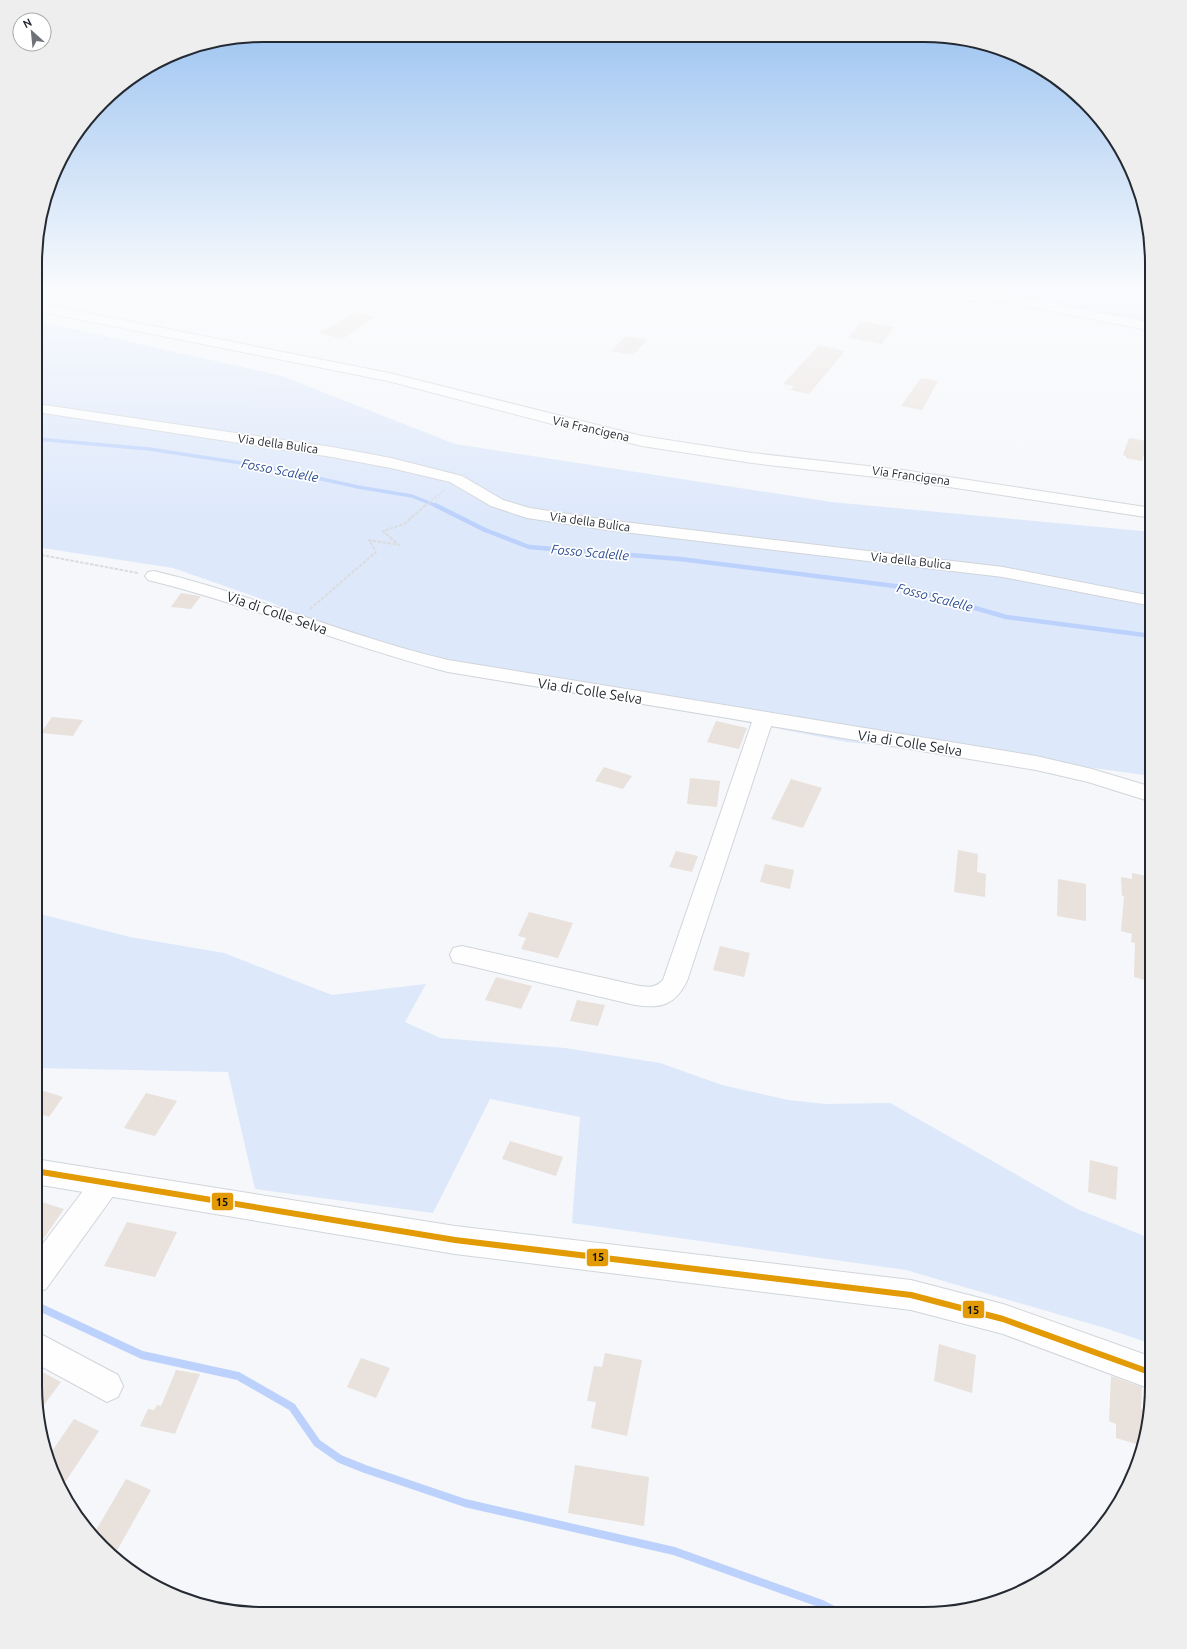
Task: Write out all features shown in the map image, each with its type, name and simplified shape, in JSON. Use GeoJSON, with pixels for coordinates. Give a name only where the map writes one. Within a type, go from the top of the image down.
{"type":"FeatureCollection","features":[{"type":"Feature","properties":{"kind":"street","name":"Via Francigena"},"geometry":{"type":"LineString","coordinates":[[336,366],[377,374],[561,422],[642,441],[752,458],[903,475],[1145,512]]}},
{"type":"Feature","properties":{"kind":"street","name":"Via della Bulica"},"geometry":{"type":"LineString","coordinates":[[42,409],[337,453],[432,472],[456,479],[497,503],[527,513],[622,527],[998,571],[1145,600]]}},
{"type":"Feature","properties":{"kind":"street","name":"Via di Colle Selva"},"geometry":{"type":"LineString","coordinates":[[154,576],[209,590],[385,650],[448,666],[1036,763],[1092,776],[1145,793]]}},
{"type":"Feature","properties":{"kind":"street"},"geometry":{"type":"LineString","coordinates":[[462,955],[643,996],[659,996],[668,992],[675,981],[764,719]]}},
{"type":"Feature","properties":{"kind":"street"},"geometry":{"type":"LineString","coordinates":[[42,1172],[455,1240],[860,1288],[917,1297],[971,1308],[1015,1322],[1145,1369]]}},
{"type":"Feature","properties":{"kind":"street"},"geometry":{"type":"LineString","coordinates":[[42,1270],[106,1183]]}},
{"type":"Feature","properties":{"kind":"street"},"geometry":{"type":"LineString","coordinates":[[42,1350],[107,1386]]}},
{"type":"Feature","properties":{"kind":"path"},"geometry":{"type":"LineString","coordinates":[[298,620],[376,552],[368,540],[399,545],[383,530],[404,524],[456,479]]}},
{"type":"Feature","properties":{"kind":"path"},"geometry":{"type":"LineString","coordinates":[[42,555],[154,576]]}},
{"type":"Feature","properties":{"kind":"shaded area"},"geometry":{"type":"Polygon","coordinates":[[[42,366],[237,366],[282,376],[455,444],[831,502],[1145,531],[1145,775],[1020,758],[847,742],[640,702],[344,637],[270,602],[173,568],[42,548],[42,366]]]}},
{"type":"Feature","properties":{"kind":"shaded area"},"geometry":{"type":"Polygon","coordinates":[[[42,915],[130,937],[224,953],[332,995],[426,984],[405,1022],[440,1038],[565,1048],[660,1063],[722,1085],[788,1100],[826,1104],[890,1103],[1077,1209],[1145,1236],[1145,1342],[1105,1328],[906,1270],[572,1223],[580,1117],[490,1099],[433,1213],[255,1189],[228,1072],[42,1068],[42,915]]]}},
{"type":"Feature","properties":{"kind":"building"},"geometry":{"type":"Polygon","coordinates":[[[800,366],[832,366],[809,394],[791,390],[794,386],[783,384],[800,366]]]}},
{"type":"Feature","properties":{"kind":"building"},"geometry":{"type":"Polygon","coordinates":[[[921,378],[938,381],[922,410],[901,406],[921,378]]]}},
{"type":"Feature","properties":{"kind":"building"},"geometry":{"type":"Polygon","coordinates":[[[1129,438],[1145,441],[1145,451],[1142,461],[1126,458],[1126,456],[1123,455],[1129,438]]]}},
{"type":"Feature","properties":{"kind":"building"},"geometry":{"type":"Polygon","coordinates":[[[181,593],[201,596],[191,609],[171,607],[181,593]]]}},
{"type":"Feature","properties":{"kind":"building"},"geometry":{"type":"Polygon","coordinates":[[[52,717],[83,720],[73,736],[42,733],[52,717]]]}},
{"type":"Feature","properties":{"kind":"building"},"geometry":{"type":"Polygon","coordinates":[[[716,721],[747,728],[739,749],[707,742],[716,721]]]}},
{"type":"Feature","properties":{"kind":"building"},"geometry":{"type":"Polygon","coordinates":[[[604,767],[632,776],[623,789],[595,781],[604,767]]]}},
{"type":"Feature","properties":{"kind":"building"},"geometry":{"type":"Polygon","coordinates":[[[690,778],[720,781],[717,807],[687,804],[690,778]]]}},
{"type":"Feature","properties":{"kind":"building"},"geometry":{"type":"Polygon","coordinates":[[[791,779],[822,788],[803,828],[771,819],[791,779]]]}},
{"type":"Feature","properties":{"kind":"building"},"geometry":{"type":"Polygon","coordinates":[[[958,850],[978,854],[977,872],[986,874],[985,897],[954,892],[958,850]]]}},
{"type":"Feature","properties":{"kind":"building"},"geometry":{"type":"Polygon","coordinates":[[[676,851],[698,856],[692,872],[669,867],[676,851]]]}},
{"type":"Feature","properties":{"kind":"building"},"geometry":{"type":"Polygon","coordinates":[[[765,864],[794,870],[790,889],[760,882],[765,864]]]}},
{"type":"Feature","properties":{"kind":"building"},"geometry":{"type":"Polygon","coordinates":[[[1132,873],[1145,876],[1145,980],[1134,977],[1135,943],[1131,942],[1132,934],[1121,931],[1124,896],[1122,896],[1121,877],[1132,879],[1132,873]]]}},
{"type":"Feature","properties":{"kind":"building"},"geometry":{"type":"Polygon","coordinates":[[[1058,879],[1086,884],[1086,921],[1057,916],[1058,879]]]}},
{"type":"Feature","properties":{"kind":"building"},"geometry":{"type":"Polygon","coordinates":[[[529,912],[573,923],[558,958],[521,949],[526,938],[518,936],[529,912]]]}},
{"type":"Feature","properties":{"kind":"building"},"geometry":{"type":"Polygon","coordinates":[[[720,946],[750,953],[744,977],[713,970],[720,946]]]}},
{"type":"Feature","properties":{"kind":"building"},"geometry":{"type":"Polygon","coordinates":[[[496,977],[532,986],[521,1009],[485,1000],[496,977]]]}},
{"type":"Feature","properties":{"kind":"building"},"geometry":{"type":"Polygon","coordinates":[[[577,1000],[605,1005],[598,1026],[570,1021],[577,1000]]]}},
{"type":"Feature","properties":{"kind":"building"},"geometry":{"type":"Polygon","coordinates":[[[44,1091],[63,1097],[49,1117],[42,1114],[42,1093],[44,1091]]]}},
{"type":"Feature","properties":{"kind":"building"},"geometry":{"type":"Polygon","coordinates":[[[146,1093],[177,1101],[155,1136],[124,1128],[146,1093]]]}},
{"type":"Feature","properties":{"kind":"building"},"geometry":{"type":"Polygon","coordinates":[[[510,1141],[563,1157],[556,1176],[502,1159],[510,1141]]]}},
{"type":"Feature","properties":{"kind":"building"},"geometry":{"type":"Polygon","coordinates":[[[1090,1160],[1118,1167],[1116,1200],[1088,1192],[1090,1160]]]}},
{"type":"Feature","properties":{"kind":"building"},"geometry":{"type":"Polygon","coordinates":[[[42,1202],[64,1209],[42,1241],[42,1202]]]}},
{"type":"Feature","properties":{"kind":"building"},"geometry":{"type":"Polygon","coordinates":[[[127,1222],[177,1232],[155,1277],[104,1266],[127,1222]]]}},
{"type":"Feature","properties":{"kind":"building"},"geometry":{"type":"Polygon","coordinates":[[[939,1344],[976,1355],[972,1393],[934,1381],[939,1344]]]}},
{"type":"Feature","properties":{"kind":"building"},"geometry":{"type":"Polygon","coordinates":[[[605,1353],[642,1360],[627,1436],[591,1428],[596,1402],[587,1401],[594,1366],[602,1367],[605,1353]]]}},
{"type":"Feature","properties":{"kind":"building"},"geometry":{"type":"Polygon","coordinates":[[[361,1358],[390,1368],[376,1398],[347,1387],[361,1358]]]}},
{"type":"Feature","properties":{"kind":"building"},"geometry":{"type":"Polygon","coordinates":[[[176,1370],[200,1374],[175,1434],[140,1426],[148,1409],[154,1410],[157,1405],[161,1406],[176,1370]]]}},
{"type":"Feature","properties":{"kind":"building"},"geometry":{"type":"Polygon","coordinates":[[[42,1372],[61,1382],[43,1407],[42,1372]]]}},
{"type":"Feature","properties":{"kind":"building"},"geometry":{"type":"Polygon","coordinates":[[[1111,1376],[1142,1387],[1141,1409],[1144,1410],[1137,1444],[1116,1438],[1116,1424],[1109,1421],[1111,1376]]]}},
{"type":"Feature","properties":{"kind":"building"},"geometry":{"type":"Polygon","coordinates":[[[74,1419],[99,1431],[65,1483],[52,1451],[74,1419]]]}},
{"type":"Feature","properties":{"kind":"building"},"geometry":{"type":"Polygon","coordinates":[[[575,1465],[649,1477],[644,1526],[568,1513],[575,1465]]]}},
{"type":"Feature","properties":{"kind":"building"},"geometry":{"type":"Polygon","coordinates":[[[126,1479],[151,1490],[117,1552],[96,1531],[126,1479]]]}},
{"type":"Feature","properties":{"kind":"waterway","name":"Fosso Scalelle"},"geometry":{"type":"LineString","coordinates":[[42,439],[149,449],[267,467],[358,487],[412,496],[437,506]]}},
{"type":"Feature","properties":{"kind":"waterway","name":"Fosso Scalelle"},"geometry":{"type":"LineString","coordinates":[[437,506],[485,530],[529,547],[680,559],[903,587],[1006,617],[1145,635]]}},
{"type":"Feature","properties":{"kind":"waterway"},"geometry":{"type":"LineString","coordinates":[[42,1308],[142,1355],[238,1376],[292,1407],[317,1443],[340,1459],[365,1469],[465,1503],[674,1551],[828,1607]]}},
{"type":"Feature","properties":{"kind":"transit line","name":"15"},"geometry":{"type":"LineString","coordinates":[[42,1172],[455,1240],[911,1295],[972,1310],[1033,1328],[1145,1370]]}}]}
